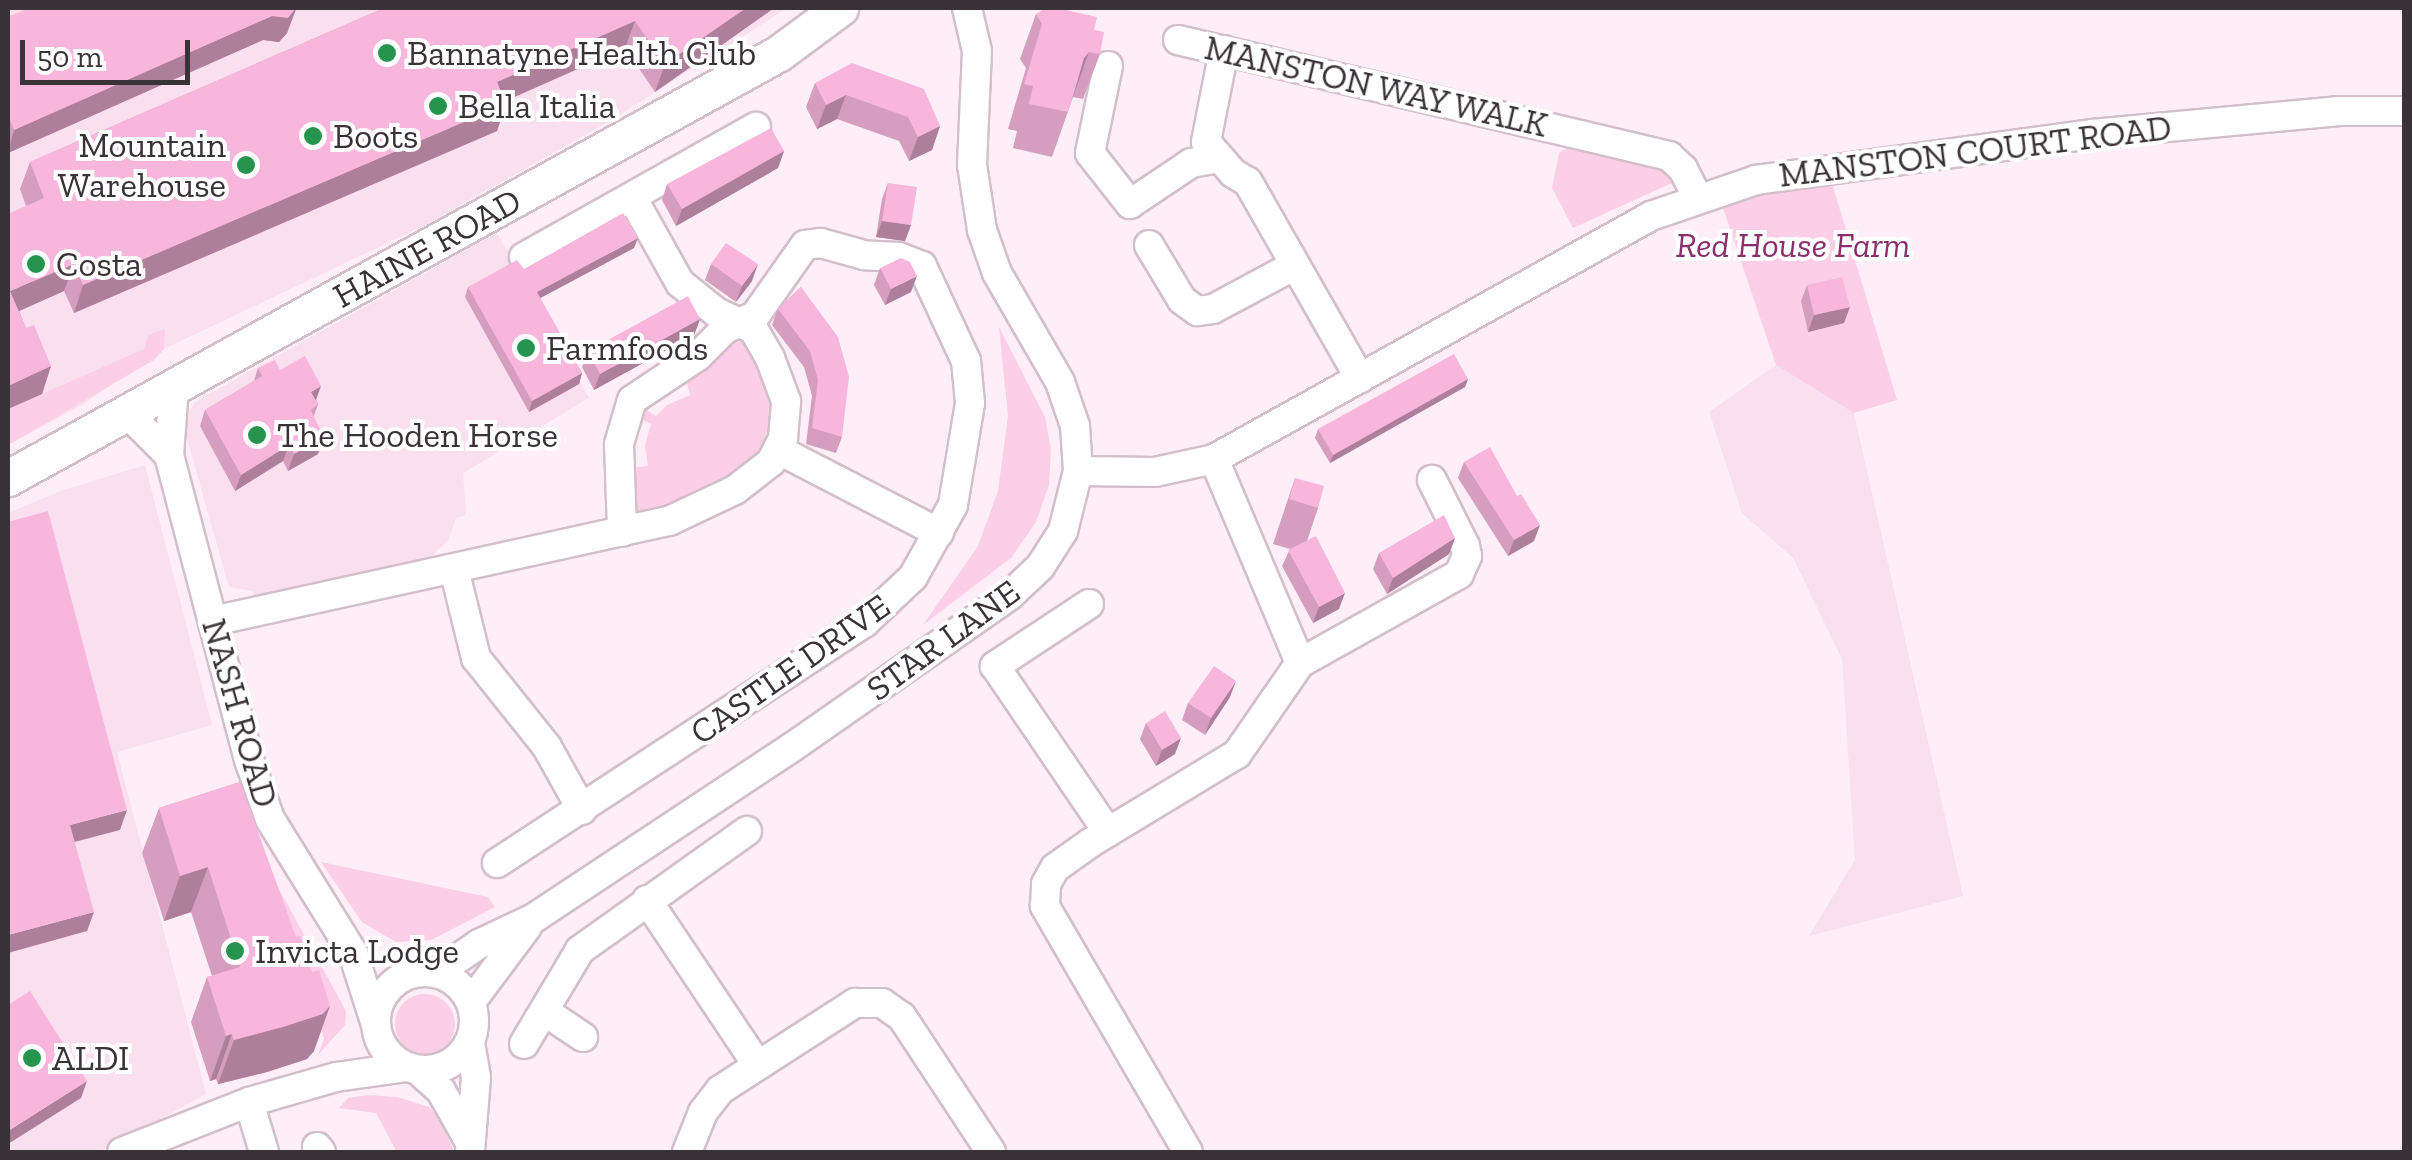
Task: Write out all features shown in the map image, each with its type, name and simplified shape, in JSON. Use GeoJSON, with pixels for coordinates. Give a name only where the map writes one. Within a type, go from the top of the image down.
{"type":"FeatureCollection","features":[{"type":"Feature","properties":{"kind":"main road","name":"HAINE ROAD"},"geometry":{"type":"LineString","coordinates":[[8,478],[779,53],[840,8]]}},
{"type":"Feature","properties":{"kind":"street","name":"STAR LANE"},"geometry":{"type":"LineString","coordinates":[[436,973],[479,944],[534,918],[791,748],[1010,596],[1040,567],[1058,540],[1070,512],[1078,471],[1070,404],[998,273],[982,230],[972,165],[978,52],[967,8]]}},
{"type":"Feature","properties":{"kind":"street","name":"MANSTON WAY WALK"},"geometry":{"type":"LineString","coordinates":[[1178,40],[1668,156],[1683,169],[1696,197]]}},
{"type":"Feature","properties":{"kind":"street"},"geometry":{"type":"LineString","coordinates":[[1224,50],[1206,142],[1248,182],[1360,378]]}},
{"type":"Feature","properties":{"kind":"street"},"geometry":{"type":"LineString","coordinates":[[1108,66],[1090,153],[1130,204],[1191,163],[1220,158]]}},
{"type":"Feature","properties":{"kind":"street","name":"MANSTON COURT ROAD"},"geometry":{"type":"LineString","coordinates":[[1696,197],[1793,172],[2092,134],[2320,112],[2404,111]]}},
{"type":"Feature","properties":{"kind":"street"},"geometry":{"type":"LineString","coordinates":[[524,257],[756,128]]}},
{"type":"Feature","properties":{"kind":"street"},"geometry":{"type":"LineString","coordinates":[[1078,471],[1155,472],[1214,459],[1651,216],[1696,197]]}},
{"type":"Feature","properties":{"kind":"street"},"geometry":{"type":"LineString","coordinates":[[213,620],[669,521],[708,505],[760,472],[779,450],[786,413],[780,380],[753,329],[716,312],[680,283],[633,199]]}},
{"type":"Feature","properties":{"kind":"street","name":"CASTLE DRIVE"},"geometry":{"type":"LineString","coordinates":[[496,863],[582,810],[886,606],[913,577],[939,533],[961,477],[970,390],[960,343],[922,266],[898,257],[864,255],[812,242],[801,250],[754,316],[740,322]]}},
{"type":"Feature","properties":{"kind":"street"},"geometry":{"type":"LineString","coordinates":[[1149,246],[1182,300],[1197,311],[1213,309],[1295,265]]}},
{"type":"Feature","properties":{"kind":"street"},"geometry":{"type":"LineString","coordinates":[[622,532],[619,444],[632,400],[740,322]]}},
{"type":"Feature","properties":{"kind":"street","name":"NASH ROAD"},"geometry":{"type":"LineString","coordinates":[[174,387],[169,455],[270,819],[354,953],[376,1026]]}},
{"type":"Feature","properties":{"kind":"street","name":"NASH ROAD"},"geometry":{"type":"LineString","coordinates":[[129,414],[169,455]]}},
{"type":"Feature","properties":{"kind":"street"},"geometry":{"type":"LineString","coordinates":[[779,450],[939,533]]}},
{"type":"Feature","properties":{"kind":"street"},"geometry":{"type":"LineString","coordinates":[[1214,459],[1300,664]]}},
{"type":"Feature","properties":{"kind":"street"},"geometry":{"type":"LineString","coordinates":[[1188,1152],[1045,906],[1046,884],[1056,868],[1108,832],[1238,754],[1300,664],[1459,574],[1467,556],[1465,546],[1432,480]]}},
{"type":"Feature","properties":{"kind":"street"},"geometry":{"type":"LineString","coordinates":[[454,569],[476,658],[548,747],[582,810]]}},
{"type":"Feature","properties":{"kind":"street"},"geometry":{"type":"LineString","coordinates":[[1089,604],[995,666],[1108,832]]}},
{"type":"Feature","properties":{"kind":"street"},"geometry":{"type":"LineString","coordinates":[[524,1044],[580,950],[747,831]]}},
{"type":"Feature","properties":{"kind":"street"},"geometry":{"type":"LineString","coordinates":[[647,900],[756,1063]]}},
{"type":"Feature","properties":{"kind":"street","name":"STAR LANE"},"geometry":{"type":"LineString","coordinates":[[471,1002],[496,963],[534,918]]}},
{"type":"Feature","properties":{"kind":"street"},"geometry":{"type":"LineString","coordinates":[[122,1152],[250,1102],[336,1077],[449,1065],[470,1042],[474,1029],[471,1002],[451,979],[436,973],[405,976],[354,953]]}},
{"type":"Feature","properties":{"kind":"street"},"geometry":{"type":"LineString","coordinates":[[336,1077],[361,1053],[376,1026],[383,994],[405,976]]}},
{"type":"Feature","properties":{"kind":"street"},"geometry":{"type":"LineString","coordinates":[[687,1152],[704,1112],[720,1090],[756,1063],[856,1003],[882,1003],[902,1017],[991,1152]]}},
{"type":"Feature","properties":{"kind":"street"},"geometry":{"type":"LineString","coordinates":[[544,1010],[583,1037]]}},
{"type":"Feature","properties":{"kind":"street"},"geometry":{"type":"LineString","coordinates":[[376,1026],[382,1046],[441,1091],[469,1146]]}},
{"type":"Feature","properties":{"kind":"street"},"geometry":{"type":"LineString","coordinates":[[469,1146],[476,1077],[470,1042]]}},
{"type":"Feature","properties":{"kind":"street"},"geometry":{"type":"LineString","coordinates":[[250,1102],[264,1152]]}},
{"type":"Feature","properties":{"kind":"shaded area"},"geometry":{"type":"Polygon","coordinates":[[[8,8],[787,8],[610,121],[425,225],[164,349],[82,405],[8,445],[8,8]]]}},
{"type":"Feature","properties":{"kind":"shaded area"},"geometry":{"type":"Polygon","coordinates":[[[497,233],[589,398],[463,473],[466,515],[456,518],[448,541],[429,558],[254,596],[252,591],[229,587],[186,435],[187,416],[195,402],[497,233]]]}},
{"type":"Feature","properties":{"kind":"shaded area"},"geometry":{"type":"Polygon","coordinates":[[[1776,365],[1854,413],[1963,896],[1809,936],[1855,860],[1842,659],[1793,558],[1742,513],[1709,412],[1776,365]]]}},
{"type":"Feature","properties":{"kind":"shaded area"},"geometry":{"type":"Polygon","coordinates":[[[145,465],[212,725],[117,752],[206,1094],[99,1152],[8,1152],[8,513],[61,491],[145,465]]]}},
{"type":"Feature","properties":{"kind":"green space"},"geometry":{"type":"Polygon","coordinates":[[[1575,143],[1666,165],[1674,182],[1573,228],[1552,188],[1559,153],[1575,143]]]}},
{"type":"Feature","properties":{"kind":"green space","name":"Red House Farm"},"geometry":{"type":"Polygon","coordinates":[[[1831,180],[1897,400],[1854,413],[1776,365],[1721,202],[1831,180]]]}},
{"type":"Feature","properties":{"kind":"green space"},"geometry":{"type":"Polygon","coordinates":[[[999,327],[1045,417],[1051,449],[1049,485],[1036,522],[1011,558],[923,625],[978,546],[998,491],[1008,416],[999,327]]]}},
{"type":"Feature","properties":{"kind":"green space"},"geometry":{"type":"Polygon","coordinates":[[[165,329],[164,349],[154,360],[8,445],[8,409],[144,349],[148,335],[165,329]]]}},
{"type":"Feature","properties":{"kind":"green space"},"geometry":{"type":"Polygon","coordinates":[[[737,336],[759,366],[769,396],[777,402],[777,414],[771,418],[755,466],[677,504],[651,510],[645,518],[632,519],[631,468],[648,466],[645,445],[651,424],[637,417],[642,407],[656,416],[667,405],[690,395],[685,376],[737,336]]]}},
{"type":"Feature","properties":{"kind":"green space"},"geometry":{"type":"Polygon","coordinates":[[[321,862],[488,897],[495,907],[431,940],[396,942],[362,922],[321,862]]]}},
{"type":"Feature","properties":{"kind":"green space"},"geometry":{"type":"Polygon","coordinates":[[[274,880],[346,1011],[345,1025],[318,1055],[324,1039],[274,880]]]}},
{"type":"Feature","properties":{"kind":"green space"},"geometry":{"type":"Polygon","coordinates":[[[425,994],[446,1003],[455,1024],[446,1045],[425,1054],[404,1045],[395,1024],[404,1003],[425,994]]]}},
{"type":"Feature","properties":{"kind":"green space"},"geometry":{"type":"Polygon","coordinates":[[[397,1097],[429,1107],[439,1118],[454,1152],[397,1152],[376,1113],[339,1108],[348,1098],[397,1097]]]}},
{"type":"Feature","properties":{"kind":"building"},"geometry":{"type":"Polygon","coordinates":[[[29,8],[296,8],[288,18],[272,16],[14,130],[8,115],[8,17],[29,8]]]}},
{"type":"Feature","properties":{"kind":"building"},"geometry":{"type":"Polygon","coordinates":[[[384,8],[746,8],[665,64],[635,21],[497,82],[506,104],[83,285],[74,264],[10,291],[26,328],[34,325],[51,366],[8,386],[8,214],[44,198],[30,162],[384,8]]]}},
{"type":"Feature","properties":{"kind":"building"},"geometry":{"type":"Polygon","coordinates":[[[1045,8],[1097,17],[1094,30],[1104,32],[1100,54],[1089,52],[1084,58],[1068,112],[1029,104],[1033,86],[1024,84],[1042,24],[1036,14],[1045,8]]]}},
{"type":"Feature","properties":{"kind":"building"},"geometry":{"type":"Polygon","coordinates":[[[852,63],[924,89],[940,126],[918,137],[908,117],[846,95],[826,105],[815,83],[852,63]]]}},
{"type":"Feature","properties":{"kind":"building"},"geometry":{"type":"Polygon","coordinates":[[[771,128],[784,151],[682,209],[667,184],[771,128]]]}},
{"type":"Feature","properties":{"kind":"building"},"geometry":{"type":"Polygon","coordinates":[[[888,183],[917,187],[911,225],[882,221],[888,183]]]}},
{"type":"Feature","properties":{"kind":"building"},"geometry":{"type":"Polygon","coordinates":[[[623,213],[638,238],[537,292],[582,373],[532,401],[468,287],[517,260],[524,269],[623,213]]]}},
{"type":"Feature","properties":{"kind":"building"},"geometry":{"type":"Polygon","coordinates":[[[726,243],[758,264],[742,286],[711,264],[726,243]]]}},
{"type":"Feature","properties":{"kind":"building"},"geometry":{"type":"Polygon","coordinates":[[[901,258],[910,262],[917,276],[891,289],[880,268],[901,258]]]}},
{"type":"Feature","properties":{"kind":"building"},"geometry":{"type":"Polygon","coordinates":[[[1842,277],[1850,307],[1814,315],[1807,285],[1842,277]]]}},
{"type":"Feature","properties":{"kind":"building"},"geometry":{"type":"Polygon","coordinates":[[[801,287],[838,337],[849,377],[842,437],[812,428],[818,380],[810,351],[778,309],[801,287]]]}},
{"type":"Feature","properties":{"kind":"building"},"geometry":{"type":"Polygon","coordinates":[[[688,296],[700,319],[600,374],[588,351],[688,296]]]}},
{"type":"Feature","properties":{"kind":"building"},"geometry":{"type":"Polygon","coordinates":[[[1454,354],[1468,379],[1333,455],[1318,429],[1454,354]]]}},
{"type":"Feature","properties":{"kind":"building","name":"The Hooden Horse"},"geometry":{"type":"Polygon","coordinates":[[[305,356],[321,386],[311,392],[318,404],[311,410],[324,438],[294,454],[289,445],[241,475],[205,410],[262,376],[258,368],[275,360],[280,370],[305,356]]]}},
{"type":"Feature","properties":{"kind":"building"},"geometry":{"type":"Polygon","coordinates":[[[1490,447],[1517,496],[1521,494],[1540,525],[1514,540],[1464,462],[1490,447]]]}},
{"type":"Feature","properties":{"kind":"building"},"geometry":{"type":"Polygon","coordinates":[[[1295,478],[1324,486],[1318,508],[1289,499],[1295,478]]]}},
{"type":"Feature","properties":{"kind":"building"},"geometry":{"type":"Polygon","coordinates":[[[48,511],[127,810],[70,825],[94,912],[8,935],[8,522],[48,511]]]}},
{"type":"Feature","properties":{"kind":"building"},"geometry":{"type":"Polygon","coordinates":[[[1444,515],[1455,538],[1393,578],[1379,553],[1444,515]]]}},
{"type":"Feature","properties":{"kind":"building"},"geometry":{"type":"Polygon","coordinates":[[[1316,536],[1345,593],[1319,607],[1288,550],[1316,536]]]}},
{"type":"Feature","properties":{"kind":"building"},"geometry":{"type":"Polygon","coordinates":[[[1214,666],[1236,681],[1211,718],[1188,703],[1214,666]]]}},
{"type":"Feature","properties":{"kind":"building"},"geometry":{"type":"Polygon","coordinates":[[[1165,711],[1181,738],[1162,750],[1146,723],[1165,711]]]}},
{"type":"Feature","properties":{"kind":"building"},"geometry":{"type":"Polygon","coordinates":[[[240,782],[296,937],[300,936],[312,972],[319,970],[330,1006],[323,1014],[234,1040],[232,1034],[226,1036],[207,977],[240,967],[208,867],[180,876],[159,808],[240,782]]]}},
{"type":"Feature","properties":{"kind":"building","name":"ALDI"},"geometry":{"type":"Polygon","coordinates":[[[30,991],[87,1081],[8,1131],[8,1005],[30,991]]]}},
{"type":"Feature","properties":{"kind":"place","name":"Bannatyne Health Club"},"geometry":{"type":"Point","coordinates":[387,53]}},
{"type":"Feature","properties":{"kind":"place","name":"Bella Italia"},"geometry":{"type":"Point","coordinates":[438,106]}},
{"type":"Feature","properties":{"kind":"place","name":"Boots"},"geometry":{"type":"Point","coordinates":[313,136]}},
{"type":"Feature","properties":{"kind":"place","name":"Mountain Warehouse"},"geometry":{"type":"Point","coordinates":[246,165]}},
{"type":"Feature","properties":{"kind":"place","name":"Costa"},"geometry":{"type":"Point","coordinates":[36,264]}},
{"type":"Feature","properties":{"kind":"place","name":"Farmfoods"},"geometry":{"type":"Point","coordinates":[526,348]}},
{"type":"Feature","properties":{"kind":"place","name":"The Hooden Horse"},"geometry":{"type":"Point","coordinates":[257,435]}},
{"type":"Feature","properties":{"kind":"place","name":"Invicta Lodge"},"geometry":{"type":"Point","coordinates":[235,951]}},
{"type":"Feature","properties":{"kind":"place","name":"ALDI"},"geometry":{"type":"Point","coordinates":[32,1058]}}]}
